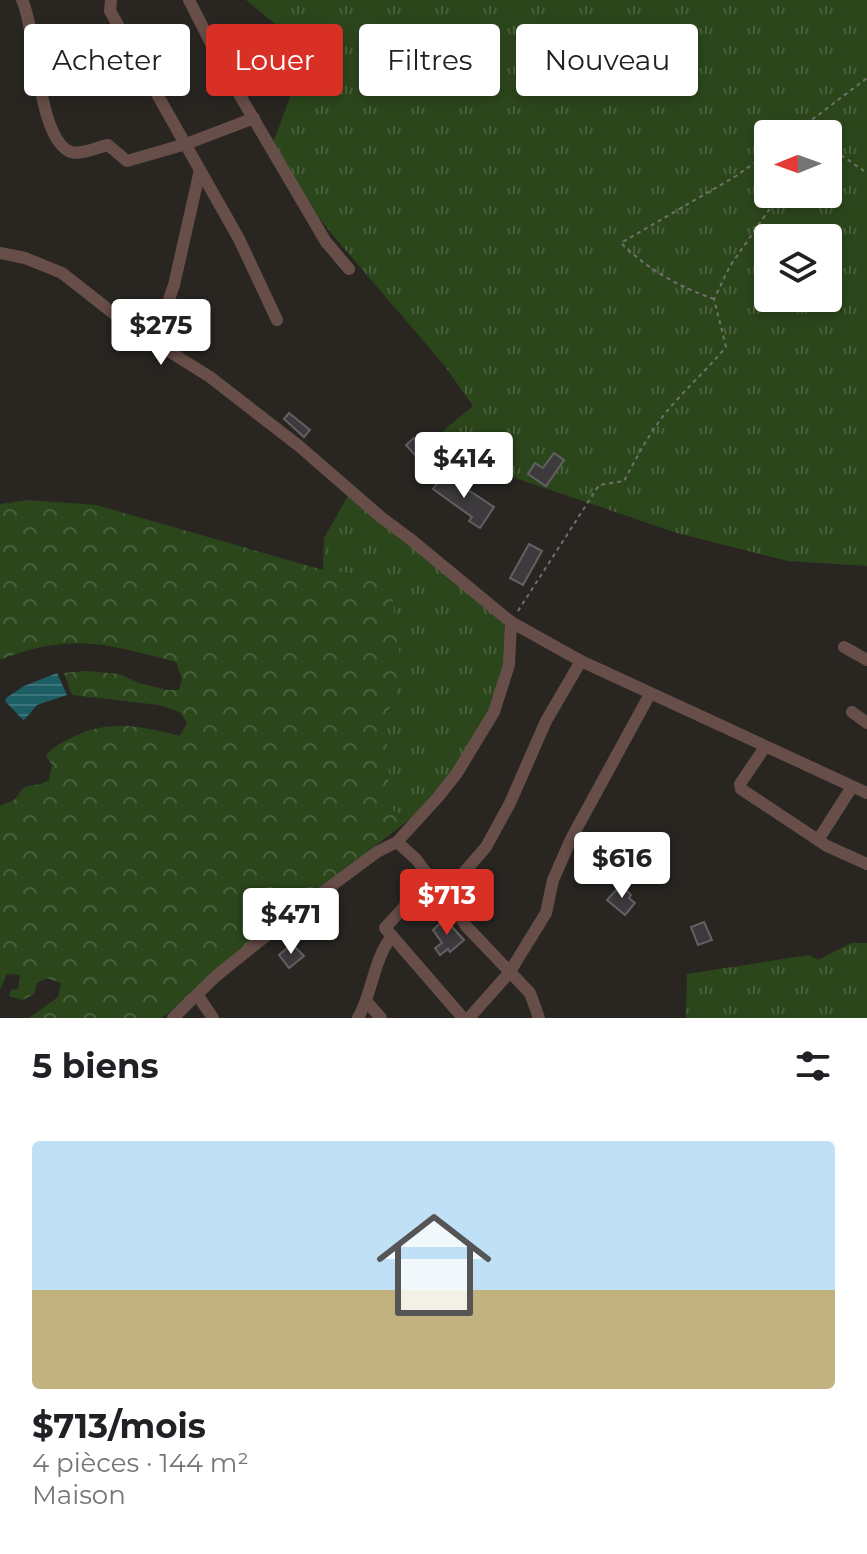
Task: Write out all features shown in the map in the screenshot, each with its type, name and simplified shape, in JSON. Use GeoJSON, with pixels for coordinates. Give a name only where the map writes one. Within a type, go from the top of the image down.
{"type":"FeatureCollection","features":[{"type":"Feature","properties":{"kind":"street"},"geometry":{"type":"LineString","coordinates":[[22,0],[47,117],[68,151],[75,153],[108,145],[127,161],[186,144],[254,118]]}},
{"type":"Feature","properties":{"kind":"street"},"geometry":{"type":"LineString","coordinates":[[111,0],[110,11],[239,239],[277,320]]}},
{"type":"Feature","properties":{"kind":"street"},"geometry":{"type":"LineString","coordinates":[[189,0],[239,94],[326,242],[349,269]]}},
{"type":"Feature","properties":{"kind":"street"},"geometry":{"type":"LineString","coordinates":[[154,342],[174,285],[200,170]]}},
{"type":"Feature","properties":{"kind":"street"},"geometry":{"type":"LineString","coordinates":[[0,253],[25,258],[62,273],[132,328],[210,377],[299,446],[511,622],[581,661],[867,793]]}},
{"type":"Feature","properties":{"kind":"street"},"geometry":{"type":"LineString","coordinates":[[173,1018],[216,976],[292,915],[377,852],[397,842],[457,773],[494,712],[509,665],[511,622]]}},
{"type":"Feature","properties":{"kind":"street"},"geometry":{"type":"LineString","coordinates":[[844,647],[867,660]]}},
{"type":"Feature","properties":{"kind":"street"},"geometry":{"type":"LineString","coordinates":[[445,894],[486,847],[510,803],[546,721],[581,661]]}},
{"type":"Feature","properties":{"kind":"street"},"geometry":{"type":"LineString","coordinates":[[469,1018],[509,973],[546,913],[553,880],[572,837],[650,694]]}},
{"type":"Feature","properties":{"kind":"street"},"geometry":{"type":"LineString","coordinates":[[852,712],[867,723]]}},
{"type":"Feature","properties":{"kind":"street"},"geometry":{"type":"LineString","coordinates":[[765,747],[740,784],[741,789],[818,840],[867,864]]}},
{"type":"Feature","properties":{"kind":"street"},"geometry":{"type":"LineString","coordinates":[[818,840],[852,787]]}},
{"type":"Feature","properties":{"kind":"street"},"geometry":{"type":"LineString","coordinates":[[397,842],[416,859],[445,894],[466,926],[530,993],[539,1018]]}},
{"type":"Feature","properties":{"kind":"street"},"geometry":{"type":"LineString","coordinates":[[430,878],[385,928],[463,1018]]}},
{"type":"Feature","properties":{"kind":"street"},"geometry":{"type":"LineString","coordinates":[[358,1018],[367,1002],[383,947],[392,936]]}},
{"type":"Feature","properties":{"kind":"street"},"geometry":{"type":"LineString","coordinates":[[198,996],[213,1018]]}},
{"type":"Feature","properties":{"kind":"street"},"geometry":{"type":"LineString","coordinates":[[367,1002],[381,1018]]}},
{"type":"Feature","properties":{"kind":"path"},"geometry":{"type":"LineString","coordinates":[[812,120],[867,78]]}},
{"type":"Feature","properties":{"kind":"path"},"geometry":{"type":"LineString","coordinates":[[842,156],[867,173]]}},
{"type":"Feature","properties":{"kind":"path"},"geometry":{"type":"LineString","coordinates":[[714,299],[687,290],[637,258],[621,243],[754,163]]}},
{"type":"Feature","properties":{"kind":"path"},"geometry":{"type":"LineString","coordinates":[[511,622],[599,485],[624,481],[645,441],[674,402],[705,373],[726,347],[714,299],[730,266],[770,208]]}},
{"type":"Feature","properties":{"kind":"green space"},"geometry":{"type":"Polygon","coordinates":[[[246,0],[867,0],[867,566],[788,561],[677,533],[498,472],[443,431],[473,406],[444,365],[331,233],[269,153],[291,96],[343,96],[343,24],[275,24],[246,0]]]}},
{"type":"Feature","properties":{"kind":"green space"},"geometry":{"type":"Polygon","coordinates":[[[352,489],[500,609],[506,638],[504,667],[483,723],[448,775],[410,819],[390,809],[386,718],[402,675],[323,570],[324,538],[352,489]]]}},
{"type":"Feature","properties":{"kind":"green space"},"geometry":{"type":"Polygon","coordinates":[[[29,500],[96,505],[323,570],[390,577],[402,676],[386,718],[390,809],[410,819],[213,972],[189,999],[161,1018],[29,1018],[58,997],[61,983],[47,978],[37,983],[34,994],[23,1000],[9,996],[11,990],[18,989],[20,975],[7,974],[0,989],[0,806],[14,800],[24,787],[49,780],[52,765],[46,756],[54,748],[84,732],[125,726],[180,736],[187,723],[180,712],[159,705],[72,695],[64,673],[119,674],[139,683],[179,690],[182,679],[176,662],[88,644],[48,646],[0,660],[0,504],[29,500]]]}},
{"type":"Feature","properties":{"kind":"green space"},"geometry":{"type":"Polygon","coordinates":[[[851,943],[867,943],[867,1018],[686,1018],[687,974],[809,955],[818,960],[851,943]]]}},
{"type":"Feature","properties":{"kind":"water"},"geometry":{"type":"Polygon","coordinates":[[[57,673],[67,695],[37,705],[25,719],[5,701],[24,686],[57,673]]]}},
{"type":"Feature","properties":{"kind":"building"},"geometry":{"type":"Polygon","coordinates":[[[289,413],[310,430],[304,437],[284,419],[289,413]]]}},
{"type":"Feature","properties":{"kind":"building"},"geometry":{"type":"Polygon","coordinates":[[[414,438],[430,455],[422,463],[406,445],[414,438]]]}},
{"type":"Feature","properties":{"kind":"building"},"geometry":{"type":"Polygon","coordinates":[[[554,453],[564,460],[546,486],[528,474],[535,463],[543,468],[554,453]]]}},
{"type":"Feature","properties":{"kind":"building"},"geometry":{"type":"Polygon","coordinates":[[[444,474],[494,507],[480,528],[469,521],[472,517],[433,489],[444,474]]]}},
{"type":"Feature","properties":{"kind":"building"},"geometry":{"type":"Polygon","coordinates":[[[529,544],[542,551],[523,585],[510,578],[529,544]]]}},
{"type":"Feature","properties":{"kind":"building"},"geometry":{"type":"Polygon","coordinates":[[[621,885],[635,903],[625,915],[607,900],[621,885]]]}},
{"type":"Feature","properties":{"kind":"building"},"geometry":{"type":"Polygon","coordinates":[[[445,919],[464,940],[450,952],[448,949],[440,955],[435,948],[442,943],[433,930],[445,919]]]}},
{"type":"Feature","properties":{"kind":"building"},"geometry":{"type":"Polygon","coordinates":[[[704,922],[712,940],[698,945],[691,927],[704,922]]]}},
{"type":"Feature","properties":{"kind":"building"},"geometry":{"type":"Polygon","coordinates":[[[292,944],[304,956],[289,968],[279,955],[292,944]]]}}]}
